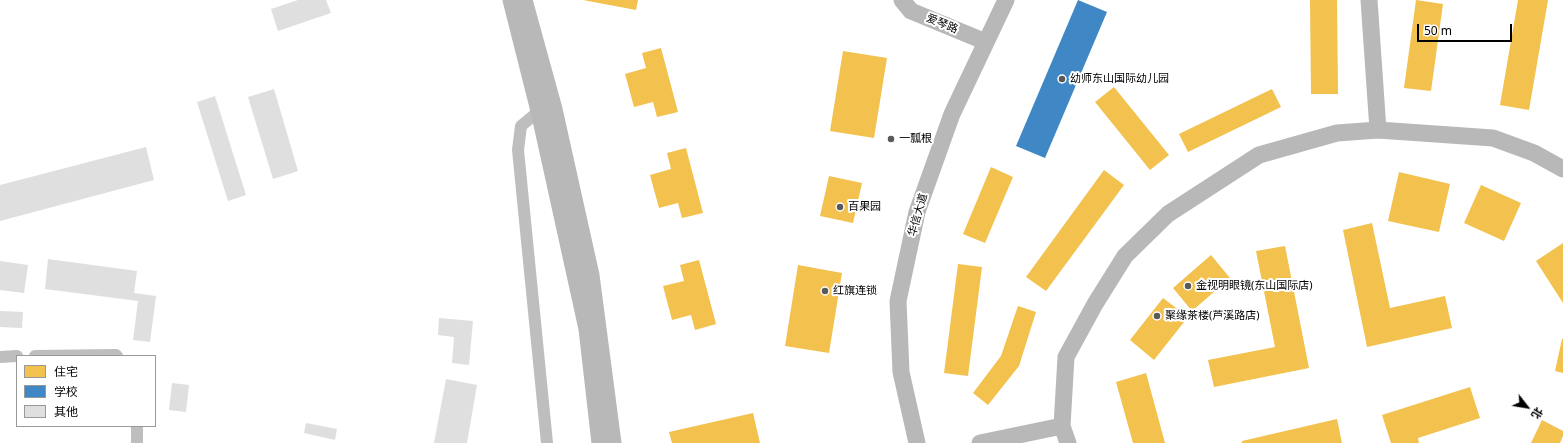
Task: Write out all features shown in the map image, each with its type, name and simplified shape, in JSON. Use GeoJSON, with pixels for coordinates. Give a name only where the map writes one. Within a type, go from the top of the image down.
{"type":"FeatureCollection","features":[{"type":"Feature","properties":{"kind":"street"},"geometry":{"type":"LineString","coordinates":[[511,0],[539,110],[587,329],[600,443]]}},
{"type":"Feature","properties":{"kind":"street"},"geometry":{"type":"LineString","coordinates":[[524,0],[554,109],[591,275],[614,443]]}},
{"type":"Feature","properties":{"kind":"street","name":"爱琴路"},"geometry":{"type":"LineString","coordinates":[[902,0],[911,11],[986,42]]}},
{"type":"Feature","properties":{"kind":"street","name":"华信大道"},"geometry":{"type":"LineString","coordinates":[[917,443],[902,372],[898,300],[917,212],[952,114],[1006,0]]}},
{"type":"Feature","properties":{"kind":"street"},"geometry":{"type":"LineString","coordinates":[[1369,0],[1378,130]]}},
{"type":"Feature","properties":{"kind":"street"},"geometry":{"type":"LineString","coordinates":[[539,110],[521,126],[518,150],[547,443]]}},
{"type":"Feature","properties":{"kind":"street"},"geometry":{"type":"LineString","coordinates":[[1068,443],[1062,426],[1066,357],[1095,304],[1125,256],[1168,214],[1259,155],[1337,133],[1378,130],[1493,138],[1534,152],[1563,169]]}},
{"type":"Feature","properties":{"kind":"street"},"geometry":{"type":"LineString","coordinates":[[76,355],[116,355]]}},
{"type":"Feature","properties":{"kind":"street"},"geometry":{"type":"LineString","coordinates":[[0,357],[16,356]]}},
{"type":"Feature","properties":{"kind":"street"},"geometry":{"type":"LineString","coordinates":[[980,443],[1062,426]]}},
{"type":"Feature","properties":{"kind":"street"},"geometry":{"type":"LineString","coordinates":[[137,427],[137,443]]}},
{"type":"Feature","properties":{"kind":"building: 住宅"},"geometry":{"type":"Polygon","coordinates":[[[583,0],[638,0],[636,10],[583,0]]]}},
{"type":"Feature","properties":{"kind":"building: 住宅"},"geometry":{"type":"Polygon","coordinates":[[[1310,0],[1337,0],[1338,94],[1311,94],[1310,0]]]}},
{"type":"Feature","properties":{"kind":"building: 住宅"},"geometry":{"type":"Polygon","coordinates":[[[1416,0],[1443,4],[1431,91],[1404,88],[1416,0]]]}},
{"type":"Feature","properties":{"kind":"building: 住宅"},"geometry":{"type":"Polygon","coordinates":[[[1518,0],[1548,0],[1529,110],[1500,105],[1518,0]]]}},
{"type":"Feature","properties":{"kind":"building: 住宅"},"geometry":{"type":"Polygon","coordinates":[[[661,48],[678,112],[657,117],[653,102],[634,107],[625,74],[646,68],[642,53],[661,48]]]}},
{"type":"Feature","properties":{"kind":"building: 住宅"},"geometry":{"type":"Polygon","coordinates":[[[843,51],[887,58],[874,138],[830,131],[843,51]]]}},
{"type":"Feature","properties":{"kind":"building: 住宅"},"geometry":{"type":"Polygon","coordinates":[[[1114,87],[1169,155],[1150,170],[1095,102],[1114,87]]]}},
{"type":"Feature","properties":{"kind":"building: 住宅"},"geometry":{"type":"Polygon","coordinates":[[[1272,89],[1281,107],[1188,152],[1179,134],[1272,89]]]}},
{"type":"Feature","properties":{"kind":"building: 住宅"},"geometry":{"type":"Polygon","coordinates":[[[686,148],[703,213],[682,218],[678,203],[659,208],[650,175],[671,169],[667,153],[686,148]]]}},
{"type":"Feature","properties":{"kind":"building: 住宅"},"geometry":{"type":"Polygon","coordinates":[[[991,167],[1013,177],[985,243],[963,234],[991,167]]]}},
{"type":"Feature","properties":{"kind":"building: 住宅"},"geometry":{"type":"Polygon","coordinates":[[[1104,170],[1124,185],[1046,291],[1026,277],[1104,170]]]}},
{"type":"Feature","properties":{"kind":"building: 住宅"},"geometry":{"type":"Polygon","coordinates":[[[1399,172],[1450,184],[1439,232],[1388,221],[1399,172]]]}},
{"type":"Feature","properties":{"kind":"building: 住宅"},"geometry":{"type":"Polygon","coordinates":[[[829,176],[862,183],[853,223],[820,216],[829,176]]]}},
{"type":"Feature","properties":{"kind":"building: 住宅"},"geometry":{"type":"Polygon","coordinates":[[[1481,185],[1521,203],[1504,241],[1464,223],[1481,185]]]}},
{"type":"Feature","properties":{"kind":"building: 住宅"},"geometry":{"type":"Polygon","coordinates":[[[1372,223],[1390,308],[1445,296],[1452,328],[1367,347],[1343,230],[1372,223]]]}},
{"type":"Feature","properties":{"kind":"building: 住宅"},"geometry":{"type":"Polygon","coordinates":[[[1563,243],[1563,303],[1536,261],[1563,243]]]}},
{"type":"Feature","properties":{"kind":"building: 住宅"},"geometry":{"type":"Polygon","coordinates":[[[1285,246],[1309,368],[1214,387],[1208,360],[1275,347],[1256,251],[1285,246]]]}},
{"type":"Feature","properties":{"kind":"building: 住宅"},"geometry":{"type":"Polygon","coordinates":[[[1211,255],[1230,278],[1192,311],[1173,288],[1211,255]]]}},
{"type":"Feature","properties":{"kind":"building: 住宅"},"geometry":{"type":"Polygon","coordinates":[[[699,260],[716,324],[695,330],[691,315],[672,320],[663,286],[684,281],[680,265],[699,260]]]}},
{"type":"Feature","properties":{"kind":"building: 住宅"},"geometry":{"type":"Polygon","coordinates":[[[958,264],[982,267],[968,376],[944,373],[958,264]]]}},
{"type":"Feature","properties":{"kind":"building: 住宅"},"geometry":{"type":"Polygon","coordinates":[[[798,265],[842,273],[829,353],[785,346],[798,265]]]}},
{"type":"Feature","properties":{"kind":"building: 住宅"},"geometry":{"type":"Polygon","coordinates":[[[1163,298],[1188,317],[1154,360],[1130,340],[1163,298]]]}},
{"type":"Feature","properties":{"kind":"building: 住宅"},"geometry":{"type":"Polygon","coordinates":[[[1018,306],[1036,312],[1019,366],[988,405],[973,393],[1001,356],[1018,306]]]}},
{"type":"Feature","properties":{"kind":"building: 住宅"},"geometry":{"type":"Polygon","coordinates":[[[1563,339],[1563,373],[1555,371],[1563,339]]]}},
{"type":"Feature","properties":{"kind":"building: 住宅"},"geometry":{"type":"Polygon","coordinates":[[[1146,373],[1165,443],[1133,443],[1116,382],[1146,373]]]}},
{"type":"Feature","properties":{"kind":"building: 住宅"},"geometry":{"type":"Polygon","coordinates":[[[1470,387],[1480,418],[1418,438],[1419,443],[1391,443],[1382,415],[1470,387]]]}},
{"type":"Feature","properties":{"kind":"building: 住宅"},"geometry":{"type":"Polygon","coordinates":[[[753,413],[760,443],[672,443],[669,432],[753,413]]]}},
{"type":"Feature","properties":{"kind":"building: 住宅"},"geometry":{"type":"Polygon","coordinates":[[[1337,419],[1342,443],[1242,443],[1242,441],[1337,419]]]}},
{"type":"Feature","properties":{"kind":"building: 住宅"},"geometry":{"type":"Polygon","coordinates":[[[1542,420],[1563,431],[1563,436],[1560,443],[1531,443],[1542,420]]]}},
{"type":"Feature","properties":{"kind":"building: 学校","name":"幼师东山国际幼儿园"},"geometry":{"type":"Polygon","coordinates":[[[1078,0],[1107,12],[1045,158],[1016,146],[1078,0]]]}},
{"type":"Feature","properties":{"kind":"building: 其他"},"geometry":{"type":"Polygon","coordinates":[[[298,0],[326,0],[331,13],[278,31],[271,9],[298,0]]]}},
{"type":"Feature","properties":{"kind":"building: 其他"},"geometry":{"type":"Polygon","coordinates":[[[274,89],[298,171],[273,179],[248,97],[274,89]]]}},
{"type":"Feature","properties":{"kind":"building: 其他"},"geometry":{"type":"Polygon","coordinates":[[[215,96],[246,195],[228,201],[197,102],[215,96]]]}},
{"type":"Feature","properties":{"kind":"building: 其他"},"geometry":{"type":"Polygon","coordinates":[[[146,147],[154,180],[0,221],[0,185],[146,147]]]}},
{"type":"Feature","properties":{"kind":"building: 其他"},"geometry":{"type":"Polygon","coordinates":[[[48,259],[137,271],[134,293],[156,296],[150,342],[133,340],[138,301],[45,289],[48,259]]]}},
{"type":"Feature","properties":{"kind":"building: 其他"},"geometry":{"type":"Polygon","coordinates":[[[0,261],[28,265],[24,293],[0,290],[0,261]]]}},
{"type":"Feature","properties":{"kind":"building: 其他"},"geometry":{"type":"Polygon","coordinates":[[[0,311],[23,312],[22,328],[0,327],[0,311]]]}},
{"type":"Feature","properties":{"kind":"building: 其他"},"geometry":{"type":"Polygon","coordinates":[[[439,318],[473,321],[469,365],[452,363],[454,337],[438,335],[439,318]]]}},
{"type":"Feature","properties":{"kind":"building: 其他"},"geometry":{"type":"Polygon","coordinates":[[[446,379],[477,385],[467,443],[434,443],[446,379]]]}},
{"type":"Feature","properties":{"kind":"building: 其他"},"geometry":{"type":"Polygon","coordinates":[[[172,383],[189,385],[186,412],[169,410],[172,383]]]}},
{"type":"Feature","properties":{"kind":"building: 其他"},"geometry":{"type":"Polygon","coordinates":[[[306,423],[337,429],[335,440],[304,433],[306,423]]]}},
{"type":"Feature","properties":{"kind":"place","name":"幼师东山国际幼儿园"},"geometry":{"type":"Point","coordinates":[1062,79]}},
{"type":"Feature","properties":{"kind":"place","name":"一瓢根"},"geometry":{"type":"Point","coordinates":[891,139]}},
{"type":"Feature","properties":{"kind":"place","name":"百果园"},"geometry":{"type":"Point","coordinates":[840,207]}},
{"type":"Feature","properties":{"kind":"place","name":"金视明眼镜(东山国际店)"},"geometry":{"type":"Point","coordinates":[1188,286]}},
{"type":"Feature","properties":{"kind":"place","name":"红旗连锁"},"geometry":{"type":"Point","coordinates":[825,291]}},
{"type":"Feature","properties":{"kind":"place","name":"聚缘茶楼(芦溪路店)"},"geometry":{"type":"Point","coordinates":[1157,316]}}]}
